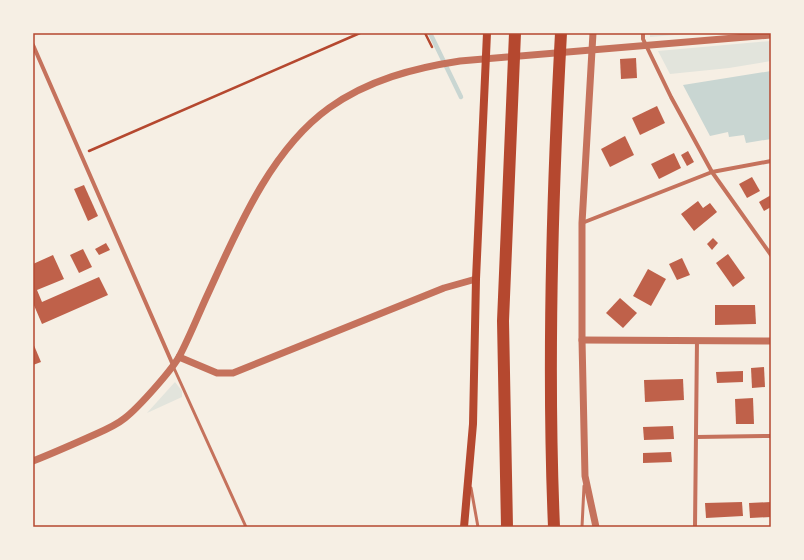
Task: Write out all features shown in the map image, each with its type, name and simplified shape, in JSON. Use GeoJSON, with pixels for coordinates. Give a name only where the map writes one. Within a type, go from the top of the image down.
{"type":"FeatureCollection","features":[{"type":"Feature","properties":{"kind":"highway"},"geometry":{"type":"LineString","coordinates":[[507,527],[503,321],[515,33]]}},
{"type":"Feature","properties":{"kind":"highway"},"geometry":{"type":"LineString","coordinates":[[554,527],[550,433],[551,276],[561,33]]}},
{"type":"Feature","properties":{"kind":"main road"},"geometry":{"type":"LineString","coordinates":[[464,527],[473,424],[476,279],[487,33]]}},
{"type":"Feature","properties":{"kind":"street"},"geometry":{"type":"LineString","coordinates":[[593,33],[582,224],[582,340],[585,476],[596,527]]}},
{"type":"Feature","properties":{"kind":"street"},"geometry":{"type":"LineString","coordinates":[[643,33],[644,39],[671,97],[712,172],[771,255]]}},
{"type":"Feature","properties":{"kind":"street"},"geometry":{"type":"LineString","coordinates":[[33,462],[113,426],[125,418],[173,366],[246,214],[262,186],[290,146],[330,107],[374,83],[420,68],[460,61],[771,35]]}},
{"type":"Feature","properties":{"kind":"street"},"geometry":{"type":"LineString","coordinates":[[33,45],[173,366]]}},
{"type":"Feature","properties":{"kind":"street"},"geometry":{"type":"LineString","coordinates":[[582,224],[712,172],[771,161]]}},
{"type":"Feature","properties":{"kind":"street"},"geometry":{"type":"LineString","coordinates":[[178,358],[217,373],[233,374],[444,288],[476,279]]}},
{"type":"Feature","properties":{"kind":"street"},"geometry":{"type":"LineString","coordinates":[[582,340],[771,341]]}},
{"type":"Feature","properties":{"kind":"street"},"geometry":{"type":"LineString","coordinates":[[695,527],[697,340]]}},
{"type":"Feature","properties":{"kind":"street"},"geometry":{"type":"LineString","coordinates":[[696,437],[771,436]]}},
{"type":"Feature","properties":{"kind":"lane"},"geometry":{"type":"LineString","coordinates":[[173,366],[246,527]]}},
{"type":"Feature","properties":{"kind":"lane"},"geometry":{"type":"LineString","coordinates":[[582,527],[585,476]]}},
{"type":"Feature","properties":{"kind":"lane"},"geometry":{"type":"LineString","coordinates":[[469,478],[478,527]]}},
{"type":"Feature","properties":{"kind":"path"},"geometry":{"type":"LineString","coordinates":[[81,154],[360,33]]}},
{"type":"Feature","properties":{"kind":"path"},"geometry":{"type":"LineString","coordinates":[[425,33],[432,47]]}},
{"type":"Feature","properties":{"kind":"shaded area"},"geometry":{"type":"Polygon","coordinates":[[[650,33],[699,33],[650,37],[650,33]]]}},
{"type":"Feature","properties":{"kind":"shaded area"},"geometry":{"type":"Polygon","coordinates":[[[771,41],[771,61],[729,68],[670,74],[658,51],[771,41]]]}},
{"type":"Feature","properties":{"kind":"shaded area"},"geometry":{"type":"Polygon","coordinates":[[[771,71],[771,139],[746,143],[744,135],[729,137],[728,132],[710,136],[683,85],[771,71]]]}},
{"type":"Feature","properties":{"kind":"shaded area"},"geometry":{"type":"Polygon","coordinates":[[[175,382],[182,391],[182,397],[147,413],[175,382]]]}},
{"type":"Feature","properties":{"kind":"building"},"geometry":{"type":"Polygon","coordinates":[[[636,58],[637,78],[621,79],[620,59],[636,58]]]}},
{"type":"Feature","properties":{"kind":"building"},"geometry":{"type":"Polygon","coordinates":[[[657,106],[665,123],[640,135],[632,118],[657,106]]]}},
{"type":"Feature","properties":{"kind":"building"},"geometry":{"type":"Polygon","coordinates":[[[625,136],[634,155],[610,167],[601,149],[625,136]]]}},
{"type":"Feature","properties":{"kind":"building"},"geometry":{"type":"Polygon","coordinates":[[[688,151],[694,162],[687,166],[681,155],[688,151]]]}},
{"type":"Feature","properties":{"kind":"building"},"geometry":{"type":"Polygon","coordinates":[[[674,153],[681,168],[659,179],[651,164],[674,153]]]}},
{"type":"Feature","properties":{"kind":"building"},"geometry":{"type":"Polygon","coordinates":[[[752,177],[760,191],[747,198],[739,184],[752,177]]]}},
{"type":"Feature","properties":{"kind":"building"},"geometry":{"type":"Polygon","coordinates":[[[84,185],[98,216],[88,221],[74,189],[84,185]]]}},
{"type":"Feature","properties":{"kind":"building"},"geometry":{"type":"Polygon","coordinates":[[[771,195],[771,207],[764,211],[759,202],[771,195]]]}},
{"type":"Feature","properties":{"kind":"building"},"geometry":{"type":"Polygon","coordinates":[[[698,201],[703,208],[710,203],[717,212],[694,231],[681,214],[698,201]]]}},
{"type":"Feature","properties":{"kind":"building"},"geometry":{"type":"Polygon","coordinates":[[[713,238],[718,243],[712,250],[707,244],[713,238]]]}},
{"type":"Feature","properties":{"kind":"building"},"geometry":{"type":"Polygon","coordinates":[[[106,243],[110,250],[99,255],[95,249],[106,243]]]}},
{"type":"Feature","properties":{"kind":"building"},"geometry":{"type":"Polygon","coordinates":[[[83,249],[92,267],[79,273],[70,255],[83,249]]]}},
{"type":"Feature","properties":{"kind":"building"},"geometry":{"type":"Polygon","coordinates":[[[728,254],[745,278],[733,287],[716,263],[728,254]]]}},
{"type":"Feature","properties":{"kind":"building"},"geometry":{"type":"Polygon","coordinates":[[[53,255],[64,279],[37,290],[42,302],[99,277],[108,295],[42,324],[33,303],[33,264],[53,255]]]}},
{"type":"Feature","properties":{"kind":"building"},"geometry":{"type":"Polygon","coordinates":[[[682,258],[690,275],[677,280],[669,264],[682,258]]]}},
{"type":"Feature","properties":{"kind":"building"},"geometry":{"type":"Polygon","coordinates":[[[648,269],[666,279],[651,306],[633,296],[648,269]]]}},
{"type":"Feature","properties":{"kind":"building"},"geometry":{"type":"Polygon","coordinates":[[[620,298],[637,313],[623,328],[606,313],[620,298]]]}},
{"type":"Feature","properties":{"kind":"building"},"geometry":{"type":"Polygon","coordinates":[[[715,305],[755,305],[756,324],[715,325],[715,305]]]}},
{"type":"Feature","properties":{"kind":"building"},"geometry":{"type":"Polygon","coordinates":[[[33,343],[41,362],[33,365],[33,343]]]}},
{"type":"Feature","properties":{"kind":"building"},"geometry":{"type":"Polygon","coordinates":[[[764,367],[765,387],[752,388],[751,368],[764,367]]]}},
{"type":"Feature","properties":{"kind":"building"},"geometry":{"type":"Polygon","coordinates":[[[743,371],[743,382],[717,383],[716,372],[743,371]]]}},
{"type":"Feature","properties":{"kind":"building"},"geometry":{"type":"Polygon","coordinates":[[[683,379],[684,400],[645,402],[644,380],[683,379]]]}},
{"type":"Feature","properties":{"kind":"building"},"geometry":{"type":"Polygon","coordinates":[[[753,398],[754,424],[736,424],[735,399],[753,398]]]}},
{"type":"Feature","properties":{"kind":"building"},"geometry":{"type":"Polygon","coordinates":[[[673,426],[674,439],[644,440],[643,427],[673,426]]]}},
{"type":"Feature","properties":{"kind":"building"},"geometry":{"type":"Polygon","coordinates":[[[671,452],[672,462],[643,463],[643,453],[671,452]]]}},
{"type":"Feature","properties":{"kind":"building"},"geometry":{"type":"Polygon","coordinates":[[[742,502],[743,516],[706,518],[705,503],[742,502]]]}},
{"type":"Feature","properties":{"kind":"building"},"geometry":{"type":"Polygon","coordinates":[[[771,502],[771,517],[750,518],[749,503],[771,502]]]}},
{"type":"Feature","properties":{"kind":"waterway"},"geometry":{"type":"LineString","coordinates":[[430,33],[461,97]]}}]}
